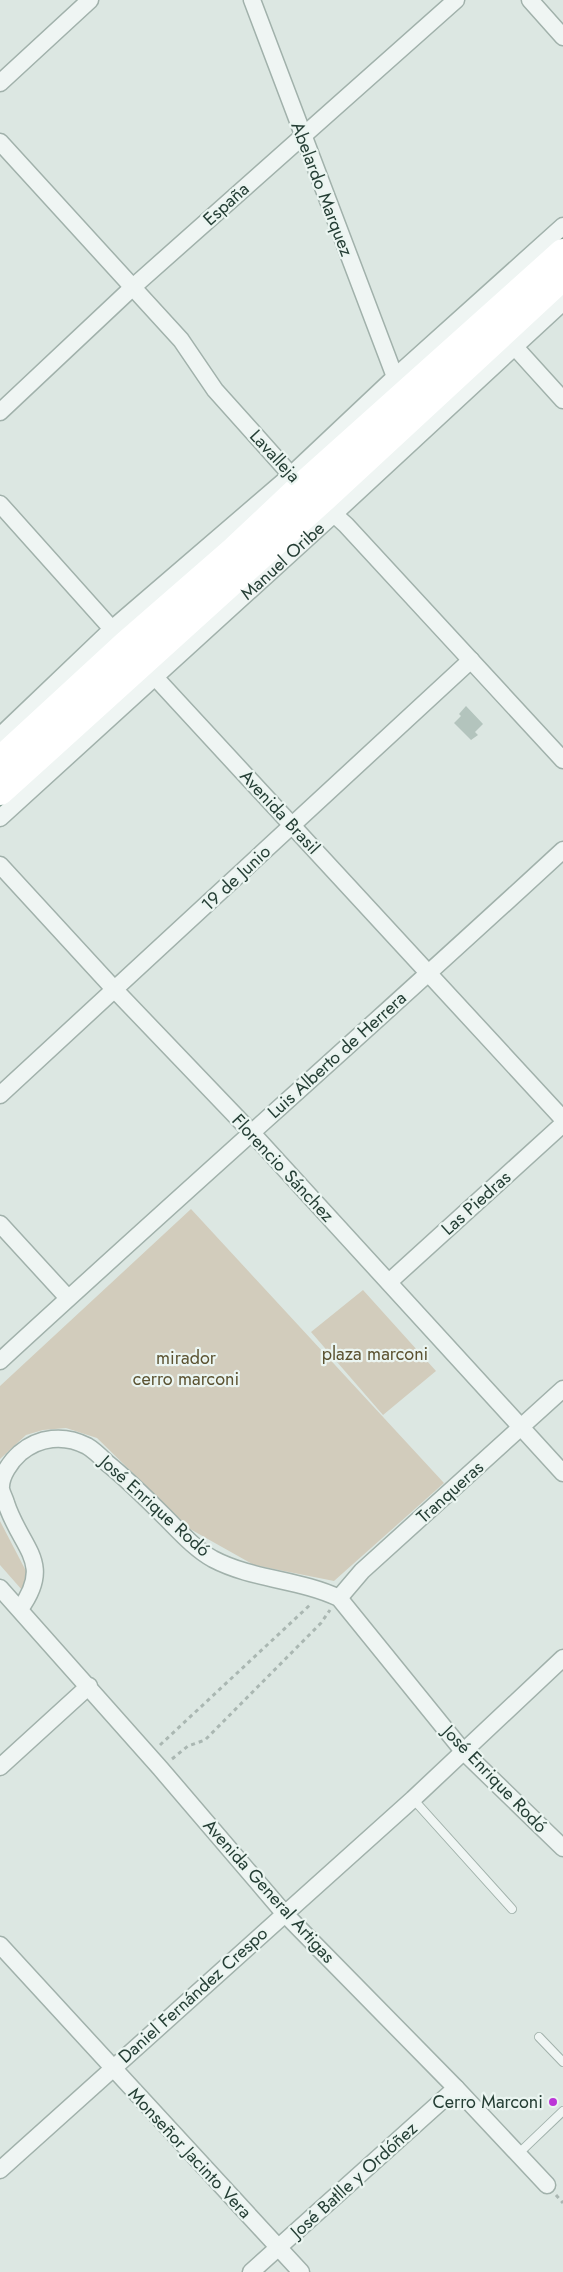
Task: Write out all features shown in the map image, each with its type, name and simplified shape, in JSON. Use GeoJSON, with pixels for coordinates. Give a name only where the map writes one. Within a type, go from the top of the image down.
{"type":"FeatureCollection","features":[{"type":"Feature","properties":{"kind":"highway","name":"Manuel Oribe"},"geometry":{"type":"LineString","coordinates":[[312,494],[563,252]]}},
{"type":"Feature","properties":{"kind":"highway","name":"Manuel Oribe"},"geometry":{"type":"LineString","coordinates":[[0,761],[134,652],[563,276]]}},
{"type":"Feature","properties":{"kind":"highway","name":"Manuel Oribe"},"geometry":{"type":"LineString","coordinates":[[0,791],[134,652]]}},
{"type":"Feature","properties":{"kind":"street"},"geometry":{"type":"LineString","coordinates":[[0,83],[90,0]]}},
{"type":"Feature","properties":{"kind":"street","name":"Abelardo Marquez"},"geometry":{"type":"LineString","coordinates":[[252,0],[301,135],[395,377]]}},
{"type":"Feature","properties":{"kind":"street","name":"España"},"geometry":{"type":"LineString","coordinates":[[0,412],[301,135],[456,0]]}},
{"type":"Feature","properties":{"kind":"street"},"geometry":{"type":"LineString","coordinates":[[530,0],[563,37]]}},
{"type":"Feature","properties":{"kind":"street","name":"Lavalleja"},"geometry":{"type":"LineString","coordinates":[[0,142],[181,340],[216,390],[563,760]]}},
{"type":"Feature","properties":{"kind":"street"},"geometry":{"type":"LineString","coordinates":[[0,736],[134,652],[312,494],[395,377],[563,226]]}},
{"type":"Feature","properties":{"kind":"street","name":"Manuel Oribe"},"geometry":{"type":"LineString","coordinates":[[0,818],[134,652],[312,494],[514,346],[563,302]]}},
{"type":"Feature","properties":{"kind":"street"},"geometry":{"type":"LineString","coordinates":[[514,346],[563,400]]}},
{"type":"Feature","properties":{"kind":"street","name":"Avenida Brasil"},"geometry":{"type":"LineString","coordinates":[[0,504],[563,1119]]}},
{"type":"Feature","properties":{"kind":"street","name":"19 de Junio"},"geometry":{"type":"LineString","coordinates":[[0,1095],[293,826],[470,660]]}},
{"type":"Feature","properties":{"kind":"street","name":"Luis Alberto de Herrera"},"geometry":{"type":"LineString","coordinates":[[0,1361],[563,850]]}},
{"type":"Feature","properties":{"kind":"street","name":"Florencio Sánchez"},"geometry":{"type":"LineString","coordinates":[[0,864],[114,990],[251,1132],[563,1473]]}},
{"type":"Feature","properties":{"kind":"street","name":"Las Piedras"},"geometry":{"type":"LineString","coordinates":[[389,1282],[563,1124]]}},
{"type":"Feature","properties":{"kind":"street"},"geometry":{"type":"LineString","coordinates":[[0,1224],[68,1298]]}},
{"type":"Feature","properties":{"kind":"street","name":"Tranqueras"},"geometry":{"type":"LineString","coordinates":[[339,1598],[362,1571],[563,1390]]}},
{"type":"Feature","properties":{"kind":"street","name":"José Enrique Rodó"},"geometry":{"type":"LineString","coordinates":[[20,1609],[34,1587],[37,1574],[33,1561],[9,1513],[1,1489],[3,1478],[10,1464],[33,1443],[52,1438],[73,1440],[88,1446],[113,1467],[188,1540],[211,1558],[235,1570],[324,1591],[339,1598],[463,1751],[563,1848]]}},
{"type":"Feature","properties":{"kind":"street","name":"Avenida General Artigas"},"geometry":{"type":"LineString","coordinates":[[0,1588],[89,1686],[284,1913],[456,2088],[547,2185]]}},
{"type":"Feature","properties":{"kind":"street","name":"Daniel Fernández Crespo"},"geometry":{"type":"LineString","coordinates":[[0,2170],[111,2068],[412,1799],[563,1658]]}},
{"type":"Feature","properties":{"kind":"street"},"geometry":{"type":"LineString","coordinates":[[0,1767],[89,1686]]}},
{"type":"Feature","properties":{"kind":"street","name":"Monseñor Jacinto Vera"},"geometry":{"type":"LineString","coordinates":[[0,1945],[111,2068],[301,2272]]}},
{"type":"Feature","properties":{"kind":"street","name":"José Batlle y Ordóñez"},"geometry":{"type":"LineString","coordinates":[[252,2272],[456,2088]]}},
{"type":"Feature","properties":{"kind":"lane"},"geometry":{"type":"LineString","coordinates":[[412,1799],[512,1909]]}},
{"type":"Feature","properties":{"kind":"lane"},"geometry":{"type":"LineString","coordinates":[[539,2037],[563,2062]]}},
{"type":"Feature","properties":{"kind":"lane"},"geometry":{"type":"LineString","coordinates":[[518,2154],[563,2111]]}},
{"type":"Feature","properties":{"kind":"path"},"geometry":{"type":"LineString","coordinates":[[149,1756],[324,1591]]}},
{"type":"Feature","properties":{"kind":"path"},"geometry":{"type":"LineString","coordinates":[[160,1768],[188,1746],[205,1740],[321,1623],[339,1598]]}},
{"type":"Feature","properties":{"kind":"green space","name":"mirador cerro marconi"},"geometry":{"type":"Polygon","coordinates":[[[191,1209],[444,1483],[334,1581],[254,1565],[190,1529],[97,1438],[66,1428],[43,1430],[26,1435],[0,1459],[0,1386],[191,1209]]]}},
{"type":"Feature","properties":{"kind":"green space","name":"plaza marconi"},"geometry":{"type":"Polygon","coordinates":[[[363,1290],[436,1371],[383,1415],[311,1332],[363,1290]]]}},
{"type":"Feature","properties":{"kind":"green space"},"geometry":{"type":"Polygon","coordinates":[[[0,1521],[27,1573],[22,1590],[0,1565],[0,1521]]]}},
{"type":"Feature","properties":{"kind":"building"},"geometry":{"type":"Polygon","coordinates":[[[466,706],[483,724],[475,732],[478,735],[471,740],[454,723],[461,716],[459,714],[466,706]]]}},
{"type":"Feature","properties":{"kind":"place","name":"Cerro Marconi"},"geometry":{"type":"Point","coordinates":[553,2102]}}]}
